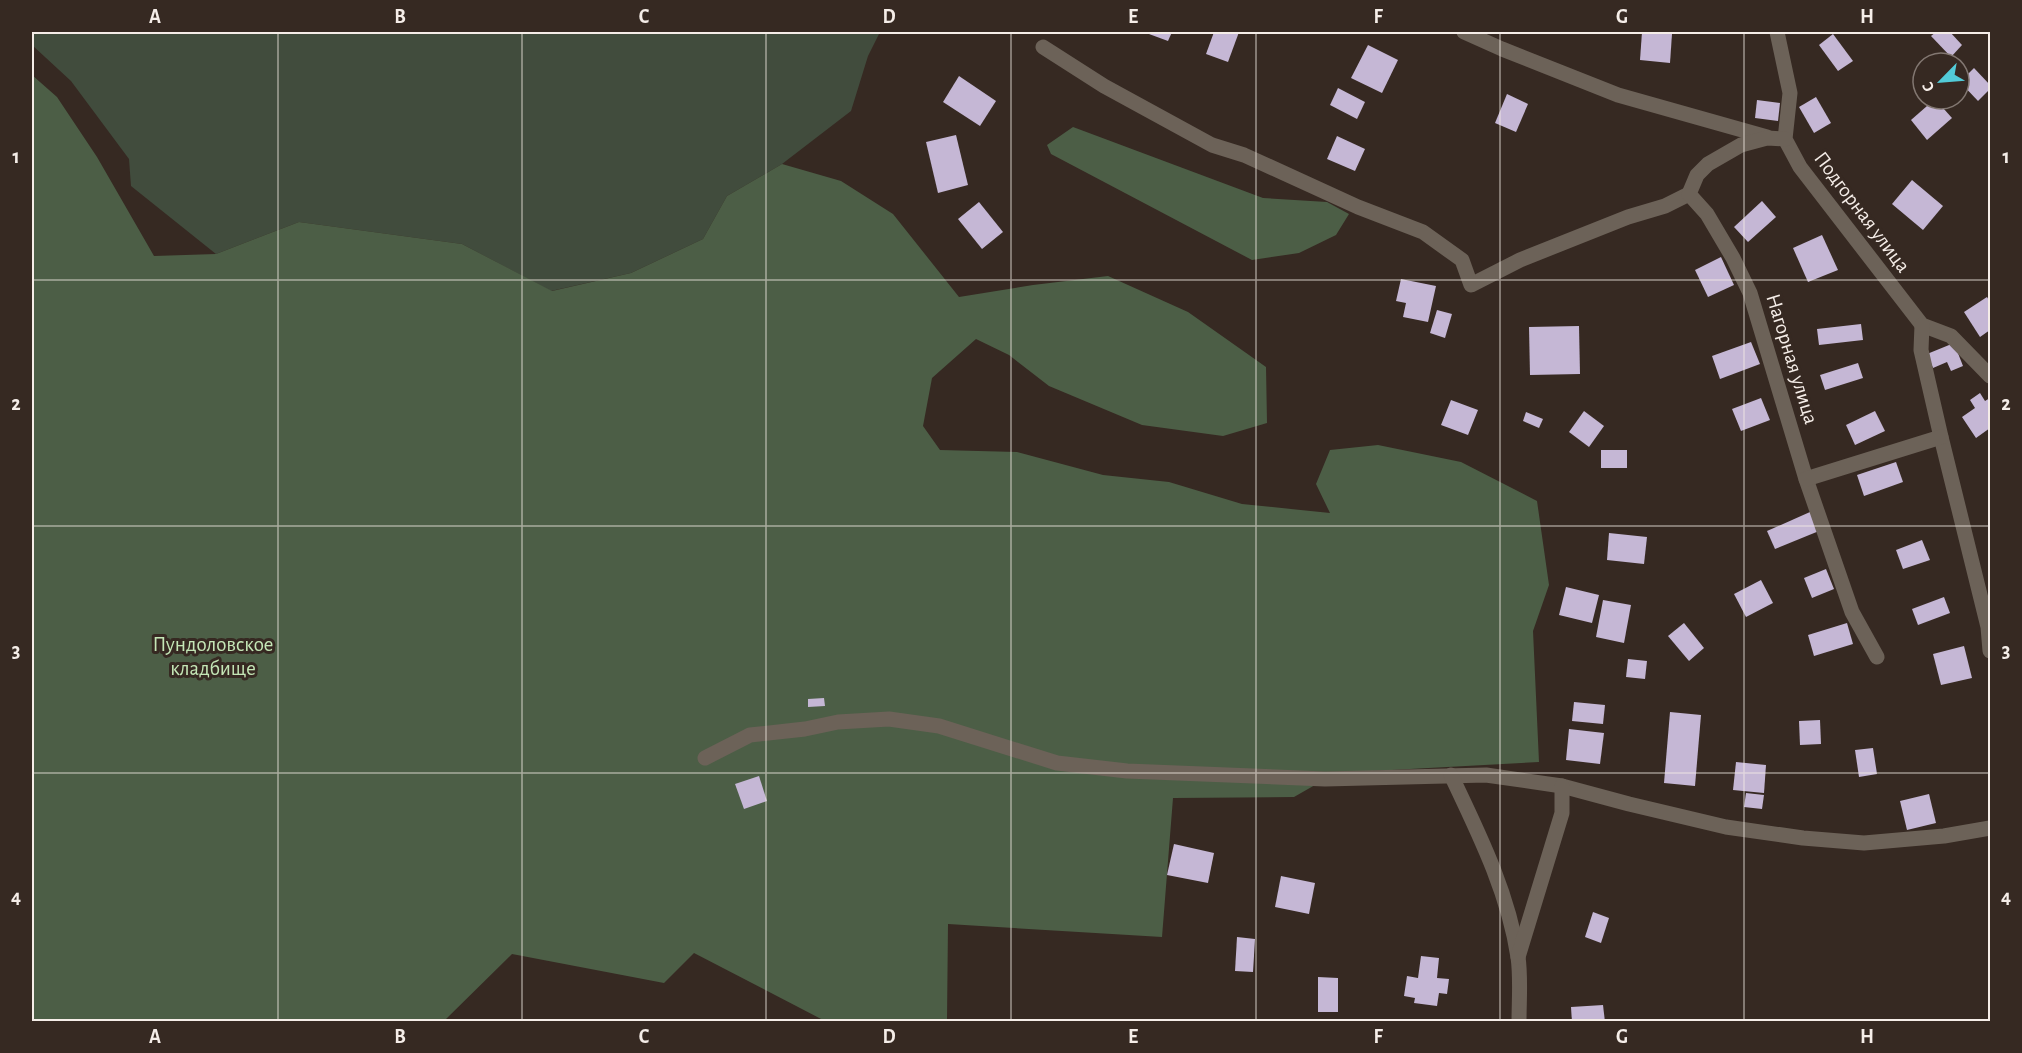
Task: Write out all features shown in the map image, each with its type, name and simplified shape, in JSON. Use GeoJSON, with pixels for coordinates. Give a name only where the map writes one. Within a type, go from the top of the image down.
{"type":"FeatureCollection","features":[{"type":"Feature","properties":{"kind":"street"},"geometry":{"type":"LineString","coordinates":[[1464,32],[1618,95],[1767,138],[1785,139],[1790,93],[1777,32]]}},
{"type":"Feature","properties":{"kind":"street"},"geometry":{"type":"LineString","coordinates":[[1043,47],[1104,86],[1212,145],[1244,155],[1358,207],[1423,232],[1462,260],[1471,285],[1520,260],[1628,217],[1665,206],[1689,194],[1697,175],[1708,164],[1741,146],[1767,138]]}},
{"type":"Feature","properties":{"kind":"street","name":"Подгорная улица"},"geometry":{"type":"LineString","coordinates":[[1785,139],[1800,167],[1922,326]]}},
{"type":"Feature","properties":{"kind":"street","name":"Нагорная улица"},"geometry":{"type":"LineString","coordinates":[[1689,194],[1707,214],[1733,258],[1750,293],[1806,479],[1852,612],[1877,657]]}},
{"type":"Feature","properties":{"kind":"street"},"geometry":{"type":"LineString","coordinates":[[1990,376],[1951,336],[1922,326],[1921,350],[1988,627],[1990,651]]}},
{"type":"Feature","properties":{"kind":"street"},"geometry":{"type":"LineString","coordinates":[[1806,479],[1941,438]]}},
{"type":"Feature","properties":{"kind":"street"},"geometry":{"type":"LineString","coordinates":[[705,758],[750,735],[805,729],[838,722],[889,718],[939,726],[1057,763],[1127,771],[1325,779],[1486,775],[1562,786],[1726,827],[1803,838],[1864,843],[1944,836],[1990,828]]}},
{"type":"Feature","properties":{"kind":"street"},"geometry":{"type":"LineString","coordinates":[[1451,775],[1481,839],[1505,899],[1518,958],[1519,1022]]}},
{"type":"Feature","properties":{"kind":"street"},"geometry":{"type":"LineString","coordinates":[[1518,958],[1562,813],[1562,786]]}},
{"type":"Feature","properties":{"kind":"green space"},"geometry":{"type":"Polygon","coordinates":[[[32,32],[880,32],[868,56],[851,111],[782,164],[727,196],[703,239],[631,273],[551,291],[462,244],[299,222],[216,254],[131,186],[129,159],[71,81],[32,45],[32,32]]]}},
{"type":"Feature","properties":{"kind":"green space","name":"Пундоловское кладбище"},"geometry":{"type":"Polygon","coordinates":[[[32,75],[57,97],[97,157],[154,256],[216,254],[299,222],[462,244],[552,291],[631,273],[703,239],[727,196],[782,164],[841,181],[893,214],[959,297],[1108,276],[1188,312],[1266,367],[1267,423],[1223,436],[1142,425],[1049,386],[1009,355],[976,339],[932,378],[923,426],[940,450],[1017,452],[1103,475],[1169,482],[1242,504],[1330,513],[1316,484],[1330,450],[1378,445],[1461,462],[1537,501],[1549,585],[1533,631],[1539,762],[1336,773],[1294,797],[1173,798],[1162,937],[948,924],[947,1021],[825,1021],[694,953],[664,983],[512,954],[444,1021],[32,1021],[32,75]]]}},
{"type":"Feature","properties":{"kind":"green space"},"geometry":{"type":"Polygon","coordinates":[[[1073,127],[1263,198],[1327,202],[1349,214],[1336,235],[1299,253],[1252,260],[1051,154],[1047,145],[1073,127]]]}},
{"type":"Feature","properties":{"kind":"building"},"geometry":{"type":"Polygon","coordinates":[[[1150,32],[1172,32],[1168,41],[1149,34],[1150,32]]]}},
{"type":"Feature","properties":{"kind":"building"},"geometry":{"type":"Polygon","coordinates":[[[1214,32],[1239,32],[1228,62],[1206,54],[1214,32]]]}},
{"type":"Feature","properties":{"kind":"building"},"geometry":{"type":"Polygon","coordinates":[[[1642,32],[1672,34],[1670,63],[1640,60],[1642,32]]]}},
{"type":"Feature","properties":{"kind":"building"},"geometry":{"type":"Polygon","coordinates":[[[1936,32],[1950,32],[1962,45],[1956,51],[1945,51],[1931,36],[1936,32]]]}},
{"type":"Feature","properties":{"kind":"building"},"geometry":{"type":"Polygon","coordinates":[[[1833,34],[1853,61],[1838,71],[1819,45],[1833,34]]]}},
{"type":"Feature","properties":{"kind":"building"},"geometry":{"type":"Polygon","coordinates":[[[1368,45],[1398,60],[1382,93],[1351,78],[1368,45]]]}},
{"type":"Feature","properties":{"kind":"building"},"geometry":{"type":"Polygon","coordinates":[[[1974,68],[1990,85],[1990,89],[1978,101],[1971,94],[1971,71],[1974,68]]]}},
{"type":"Feature","properties":{"kind":"building"},"geometry":{"type":"Polygon","coordinates":[[[959,76],[996,101],[980,126],[943,102],[959,76]]]}},
{"type":"Feature","properties":{"kind":"building"},"geometry":{"type":"Polygon","coordinates":[[[1338,88],[1365,102],[1357,119],[1330,105],[1338,88]]]}},
{"type":"Feature","properties":{"kind":"building"},"geometry":{"type":"Polygon","coordinates":[[[1507,94],[1528,104],[1516,132],[1495,123],[1507,94]]]}},
{"type":"Feature","properties":{"kind":"building"},"geometry":{"type":"Polygon","coordinates":[[[1816,97],[1831,123],[1814,133],[1799,107],[1816,97]]]}},
{"type":"Feature","properties":{"kind":"building"},"geometry":{"type":"Polygon","coordinates":[[[1757,100],[1780,103],[1778,121],[1755,118],[1757,100]]]}},
{"type":"Feature","properties":{"kind":"building"},"geometry":{"type":"Polygon","coordinates":[[[1921,111],[1946,111],[1952,118],[1927,140],[1911,120],[1921,111]]]}},
{"type":"Feature","properties":{"kind":"building"},"geometry":{"type":"Polygon","coordinates":[[[956,135],[968,185],[938,193],[926,142],[956,135]]]}},
{"type":"Feature","properties":{"kind":"building"},"geometry":{"type":"Polygon","coordinates":[[[1337,136],[1365,149],[1355,171],[1327,159],[1337,136]]]}},
{"type":"Feature","properties":{"kind":"building"},"geometry":{"type":"Polygon","coordinates":[[[1912,180],[1943,206],[1923,230],[1892,204],[1912,180]]]}},
{"type":"Feature","properties":{"kind":"building"},"geometry":{"type":"Polygon","coordinates":[[[1762,201],[1776,217],[1748,242],[1734,227],[1762,201]]]}},
{"type":"Feature","properties":{"kind":"building"},"geometry":{"type":"Polygon","coordinates":[[[979,202],[1003,232],[982,249],[958,219],[979,202]]]}},
{"type":"Feature","properties":{"kind":"building"},"geometry":{"type":"Polygon","coordinates":[[[1822,235],[1838,270],[1808,282],[1793,248],[1822,235]]]}},
{"type":"Feature","properties":{"kind":"building"},"geometry":{"type":"Polygon","coordinates":[[[1721,257],[1734,285],[1708,297],[1695,270],[1721,257]]]}},
{"type":"Feature","properties":{"kind":"building"},"geometry":{"type":"Polygon","coordinates":[[[1401,279],[1436,286],[1428,322],[1403,317],[1406,303],[1396,301],[1401,279]]]}},
{"type":"Feature","properties":{"kind":"building"},"geometry":{"type":"Polygon","coordinates":[[[1987,297],[1990,302],[1990,330],[1980,337],[1964,312],[1987,297]]]}},
{"type":"Feature","properties":{"kind":"building"},"geometry":{"type":"Polygon","coordinates":[[[1437,310],[1452,314],[1445,338],[1430,333],[1437,310]]]}},
{"type":"Feature","properties":{"kind":"building"},"geometry":{"type":"Polygon","coordinates":[[[1861,324],[1863,340],[1819,345],[1817,329],[1861,324]]]}},
{"type":"Feature","properties":{"kind":"building"},"geometry":{"type":"Polygon","coordinates":[[[1579,326],[1580,374],[1530,375],[1529,327],[1579,326]]]}},
{"type":"Feature","properties":{"kind":"building"},"geometry":{"type":"Polygon","coordinates":[[[1751,342],[1760,364],[1720,379],[1712,356],[1751,342]]]}},
{"type":"Feature","properties":{"kind":"building"},"geometry":{"type":"Polygon","coordinates":[[[1954,343],[1963,366],[1951,371],[1947,362],[1933,368],[1927,354],[1954,343]]]}},
{"type":"Feature","properties":{"kind":"building"},"geometry":{"type":"Polygon","coordinates":[[[1858,363],[1863,378],[1825,390],[1820,375],[1858,363]]]}},
{"type":"Feature","properties":{"kind":"building"},"geometry":{"type":"Polygon","coordinates":[[[1980,393],[1985,401],[1990,398],[1990,428],[1976,438],[1962,417],[1975,408],[1970,400],[1980,393]]]}},
{"type":"Feature","properties":{"kind":"building"},"geometry":{"type":"Polygon","coordinates":[[[1761,398],[1770,420],[1741,431],[1732,409],[1761,398]]]}},
{"type":"Feature","properties":{"kind":"building"},"geometry":{"type":"Polygon","coordinates":[[[1451,400],[1478,410],[1468,435],[1441,425],[1451,400]]]}},
{"type":"Feature","properties":{"kind":"building"},"geometry":{"type":"Polygon","coordinates":[[[1584,411],[1604,426],[1589,447],[1569,432],[1584,411]]]}},
{"type":"Feature","properties":{"kind":"building"},"geometry":{"type":"Polygon","coordinates":[[[1875,411],[1885,431],[1855,445],[1846,425],[1875,411]]]}},
{"type":"Feature","properties":{"kind":"building"},"geometry":{"type":"Polygon","coordinates":[[[1526,412],[1543,419],[1539,428],[1523,421],[1526,412]]]}},
{"type":"Feature","properties":{"kind":"building"},"geometry":{"type":"Polygon","coordinates":[[[1601,450],[1627,450],[1627,468],[1601,468],[1601,450]]]}},
{"type":"Feature","properties":{"kind":"building"},"geometry":{"type":"Polygon","coordinates":[[[1896,462],[1903,482],[1864,496],[1857,475],[1896,462]]]}},
{"type":"Feature","properties":{"kind":"building"},"geometry":{"type":"Polygon","coordinates":[[[1810,512],[1819,531],[1775,549],[1767,531],[1810,512]]]}},
{"type":"Feature","properties":{"kind":"building"},"geometry":{"type":"Polygon","coordinates":[[[1609,533],[1647,537],[1644,564],[1607,560],[1609,533]]]}},
{"type":"Feature","properties":{"kind":"building"},"geometry":{"type":"Polygon","coordinates":[[[1922,540],[1930,560],[1903,569],[1896,550],[1922,540]]]}},
{"type":"Feature","properties":{"kind":"building"},"geometry":{"type":"Polygon","coordinates":[[[1826,569],[1834,589],[1812,598],[1804,578],[1826,569]]]}},
{"type":"Feature","properties":{"kind":"building"},"geometry":{"type":"Polygon","coordinates":[[[1761,580],[1773,603],[1746,617],[1734,594],[1761,580]]]}},
{"type":"Feature","properties":{"kind":"building"},"geometry":{"type":"Polygon","coordinates":[[[1566,587],[1599,595],[1592,623],[1559,615],[1566,587]]]}},
{"type":"Feature","properties":{"kind":"building"},"geometry":{"type":"Polygon","coordinates":[[[1944,597],[1950,613],[1918,625],[1912,609],[1944,597]]]}},
{"type":"Feature","properties":{"kind":"building"},"geometry":{"type":"Polygon","coordinates":[[[1603,600],[1631,605],[1624,643],[1596,637],[1603,600]]]}},
{"type":"Feature","properties":{"kind":"building"},"geometry":{"type":"Polygon","coordinates":[[[1684,623],[1704,648],[1689,661],[1668,636],[1684,623]]]}},
{"type":"Feature","properties":{"kind":"building"},"geometry":{"type":"Polygon","coordinates":[[[1847,623],[1853,644],[1814,656],[1808,635],[1847,623]]]}},
{"type":"Feature","properties":{"kind":"building"},"geometry":{"type":"Polygon","coordinates":[[[1964,646],[1972,678],[1941,685],[1933,654],[1964,646]]]}},
{"type":"Feature","properties":{"kind":"building"},"geometry":{"type":"Polygon","coordinates":[[[1628,659],[1647,661],[1645,679],[1626,677],[1628,659]]]}},
{"type":"Feature","properties":{"kind":"building"},"geometry":{"type":"Polygon","coordinates":[[[824,698],[825,706],[808,707],[808,699],[824,698]]]}},
{"type":"Feature","properties":{"kind":"building"},"geometry":{"type":"Polygon","coordinates":[[[1574,702],[1605,705],[1603,724],[1572,721],[1574,702]]]}},
{"type":"Feature","properties":{"kind":"building"},"geometry":{"type":"Polygon","coordinates":[[[1670,712],[1701,715],[1695,786],[1664,783],[1670,712]]]}},
{"type":"Feature","properties":{"kind":"building"},"geometry":{"type":"Polygon","coordinates":[[[1820,720],[1821,744],[1800,745],[1799,721],[1820,720]]]}},
{"type":"Feature","properties":{"kind":"building"},"geometry":{"type":"Polygon","coordinates":[[[1569,729],[1604,733],[1600,764],[1566,760],[1569,729]]]}},
{"type":"Feature","properties":{"kind":"building"},"geometry":{"type":"Polygon","coordinates":[[[1873,748],[1877,774],[1859,777],[1855,750],[1873,748]]]}},
{"type":"Feature","properties":{"kind":"building"},"geometry":{"type":"Polygon","coordinates":[[[1736,762],[1766,765],[1764,793],[1733,790],[1736,762]]]}},
{"type":"Feature","properties":{"kind":"building"},"geometry":{"type":"Polygon","coordinates":[[[759,776],[767,801],[744,809],[735,784],[759,776]]]}},
{"type":"Feature","properties":{"kind":"building"},"geometry":{"type":"Polygon","coordinates":[[[1746,793],[1764,795],[1762,809],[1744,807],[1746,793]]]}},
{"type":"Feature","properties":{"kind":"building"},"geometry":{"type":"Polygon","coordinates":[[[1929,794],[1936,823],[1907,830],[1900,801],[1929,794]]]}},
{"type":"Feature","properties":{"kind":"building"},"geometry":{"type":"Polygon","coordinates":[[[1174,844],[1214,853],[1208,883],[1167,875],[1174,844]]]}},
{"type":"Feature","properties":{"kind":"building"},"geometry":{"type":"Polygon","coordinates":[[[1281,876],[1315,883],[1309,914],[1275,907],[1281,876]]]}},
{"type":"Feature","properties":{"kind":"building"},"geometry":{"type":"Polygon","coordinates":[[[1593,912],[1609,918],[1601,943],[1585,937],[1593,912]]]}},
{"type":"Feature","properties":{"kind":"building"},"geometry":{"type":"Polygon","coordinates":[[[1237,937],[1255,939],[1253,972],[1235,971],[1237,937]]]}},
{"type":"Feature","properties":{"kind":"building"},"geometry":{"type":"Polygon","coordinates":[[[1421,956],[1439,958],[1437,978],[1449,979],[1447,994],[1439,993],[1437,1006],[1414,1003],[1415,998],[1404,996],[1407,976],[1418,978],[1421,956]]]}},
{"type":"Feature","properties":{"kind":"building"},"geometry":{"type":"Polygon","coordinates":[[[1318,977],[1338,978],[1338,1012],[1318,1012],[1318,977]]]}},
{"type":"Feature","properties":{"kind":"building"},"geometry":{"type":"Polygon","coordinates":[[[1603,1005],[1605,1022],[1572,1022],[1571,1007],[1603,1005]]]}}]}
